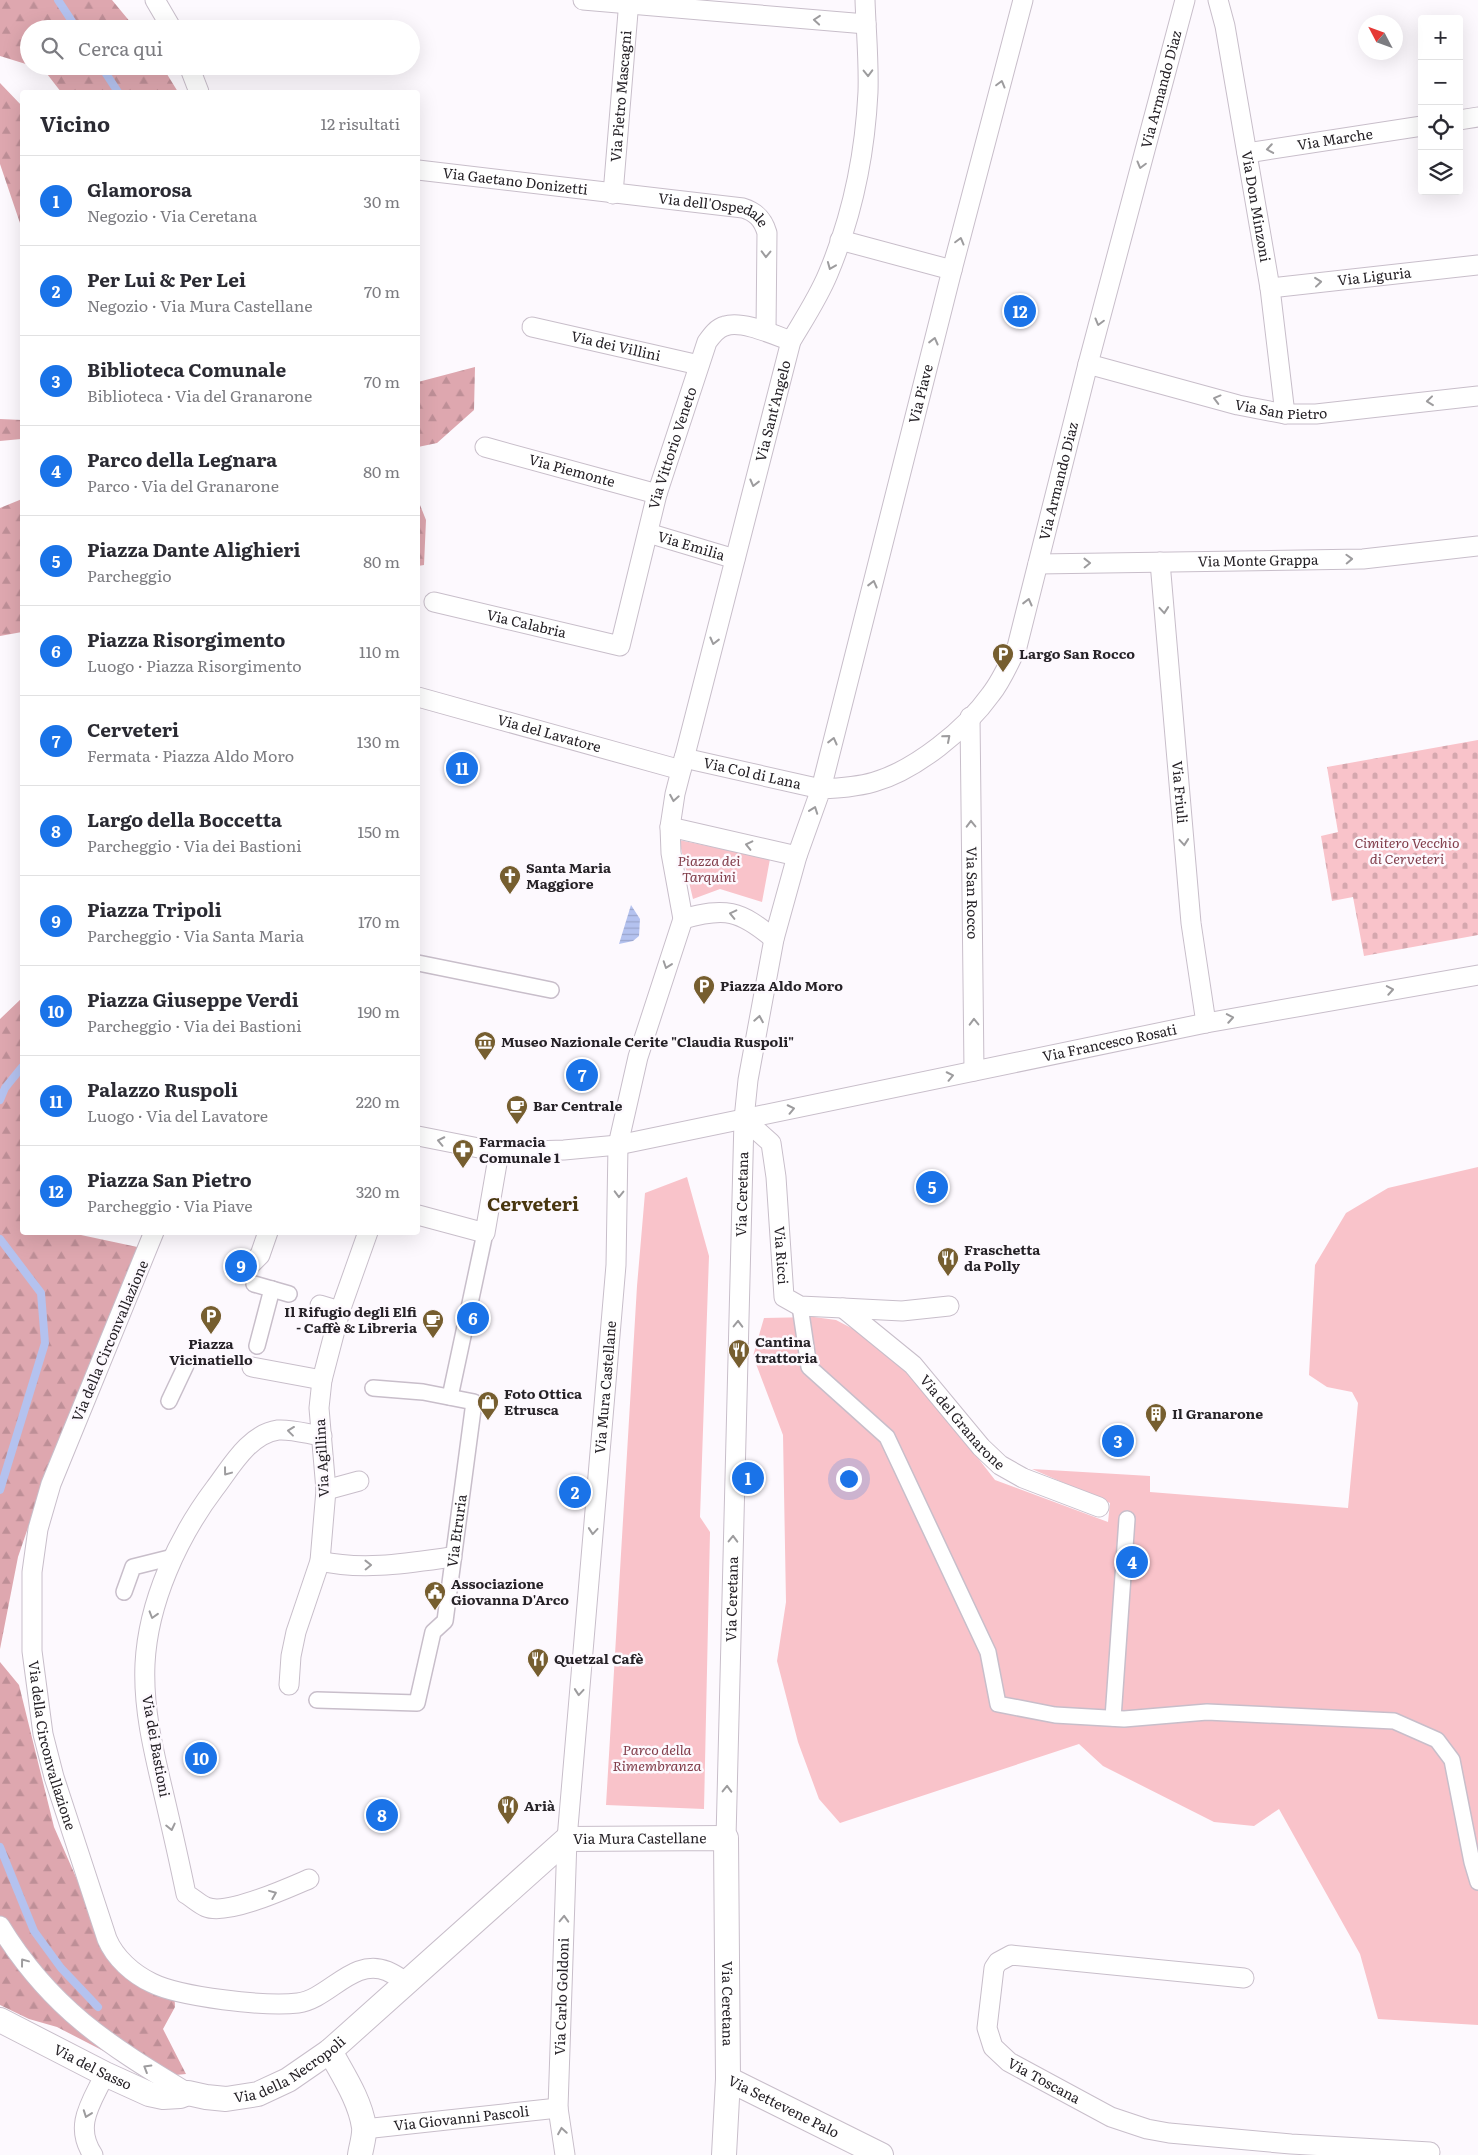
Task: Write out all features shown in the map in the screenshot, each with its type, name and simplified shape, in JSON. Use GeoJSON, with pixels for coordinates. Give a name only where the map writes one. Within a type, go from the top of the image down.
{"type":"FeatureCollection","features":[{"type":"Feature","properties":{"kind":"street"},"geometry":{"type":"LineString","coordinates":[[155,0],[167,20]]}},
{"type":"Feature","properties":{"kind":"street"},"geometry":{"type":"LineString","coordinates":[[583,0],[629,2],[866,24]]}},
{"type":"Feature","properties":{"kind":"street","name":"Via Sant'Angelo"},"geometry":{"type":"LineString","coordinates":[[670,827],[682,764],[791,341],[818,294],[840,240],[855,186],[867,110],[868,73],[865,0]]}},
{"type":"Feature","properties":{"kind":"street","name":"Via Piave"},"geometry":{"type":"LineString","coordinates":[[821,788],[952,270],[1023,0]]}},
{"type":"Feature","properties":{"kind":"street","name":"Via Armando Diaz"},"geometry":{"type":"LineString","coordinates":[[821,788],[865,785],[899,772],[945,740],[983,704],[998,684],[1017,647],[1088,364],[1185,0]]}},
{"type":"Feature","properties":{"kind":"street","name":"Via Don Minzoni"},"geometry":{"type":"LineString","coordinates":[[1218,0],[1225,26],[1248,153],[1270,288],[1285,414]]}},
{"type":"Feature","properties":{"kind":"street","name":"Via Pietro Mascagni"},"geometry":{"type":"LineString","coordinates":[[613,194],[629,2]]}},
{"type":"Feature","properties":{"kind":"street"},"geometry":{"type":"LineString","coordinates":[[192,75],[198,90]]}},
{"type":"Feature","properties":{"kind":"street"},"geometry":{"type":"LineString","coordinates":[[1463,119],[1478,117]]}},
{"type":"Feature","properties":{"kind":"street","name":"Via Marche"},"geometry":{"type":"LineString","coordinates":[[1248,153],[1418,127]]}},
{"type":"Feature","properties":{"kind":"street","name":"Via Gaetano Donizetti"},"geometry":{"type":"LineString","coordinates":[[420,170],[613,194]]}},
{"type":"Feature","properties":{"kind":"street","name":"Via dell'Ospedale"},"geometry":{"type":"LineString","coordinates":[[613,194],[743,208],[758,216],[764,223],[767,233],[766,332]]}},
{"type":"Feature","properties":{"kind":"street"},"geometry":{"type":"LineString","coordinates":[[840,240],[952,270]]}},
{"type":"Feature","properties":{"kind":"street","name":"Via Liguria"},"geometry":{"type":"LineString","coordinates":[[1270,288],[1478,265]]}},
{"type":"Feature","properties":{"kind":"street","name":"Via Vittorio Veneto"},"geometry":{"type":"LineString","coordinates":[[620,646],[658,494],[707,342],[712,335],[724,326],[738,324],[791,341]]}},
{"type":"Feature","properties":{"kind":"street","name":"Via dei Villini"},"geometry":{"type":"LineString","coordinates":[[532,327],[699,365]]}},
{"type":"Feature","properties":{"kind":"street","name":"Via San Pietro"},"geometry":{"type":"LineString","coordinates":[[1088,364],[1238,404],[1285,414],[1323,413],[1478,396]]}},
{"type":"Feature","properties":{"kind":"street","name":"Via Piemonte"},"geometry":{"type":"LineString","coordinates":[[485,447],[658,494]]}},
{"type":"Feature","properties":{"kind":"street","name":"Via Emilia"},"geometry":{"type":"LineString","coordinates":[[648,533],[735,559]]}},
{"type":"Feature","properties":{"kind":"street","name":"Via Monte Grappa"},"geometry":{"type":"LineString","coordinates":[[1038,564],[1363,559],[1478,546]]}},
{"type":"Feature","properties":{"kind":"street","name":"Via Friuli"},"geometry":{"type":"LineString","coordinates":[[1160,562],[1191,924],[1206,1022]]}},
{"type":"Feature","properties":{"kind":"street","name":"Via Calabria"},"geometry":{"type":"LineString","coordinates":[[434,602],[620,646]]}},
{"type":"Feature","properties":{"kind":"street","name":"Via del Lavatore"},"geometry":{"type":"LineString","coordinates":[[420,698],[682,764]]}},
{"type":"Feature","properties":{"kind":"street","name":"Via San Rocco"},"geometry":{"type":"LineString","coordinates":[[970,717],[974,1071]]}},
{"type":"Feature","properties":{"kind":"street","name":"Via Col di Lana"},"geometry":{"type":"LineString","coordinates":[[682,764],[821,788]]}},
{"type":"Feature","properties":{"kind":"street"},"geometry":{"type":"LineString","coordinates":[[420,1136],[499,1152],[564,1150],[618,1145],[744,1119],[748,1080],[774,939],[797,856],[821,788]]}},
{"type":"Feature","properties":{"kind":"street"},"geometry":{"type":"LineString","coordinates":[[618,1145],[638,1057],[683,919],[671,853],[670,827],[797,856]]}},
{"type":"Feature","properties":{"kind":"street"},"geometry":{"type":"LineString","coordinates":[[683,919],[707,913],[730,912],[753,922],[774,939]]}},
{"type":"Feature","properties":{"kind":"street"},"geometry":{"type":"LineString","coordinates":[[420,963],[551,990]]}},
{"type":"Feature","properties":{"kind":"street","name":"Via Francesco Rosati"},"geometry":{"type":"LineString","coordinates":[[744,1119],[1206,1022],[1478,975]]}},
{"type":"Feature","properties":{"kind":"street","name":"Via Ricci"},"geometry":{"type":"LineString","coordinates":[[744,1119],[771,1143],[776,1177],[784,1297],[800,1306]]}},
{"type":"Feature","properties":{"kind":"street","name":"Via Ceretana"},"geometry":{"type":"LineString","coordinates":[[728,2079],[726,1838],[744,1119]]}},
{"type":"Feature","properties":{"kind":"street","name":"Via Mura Castellane"},"geometry":{"type":"LineString","coordinates":[[618,1145],[619,1187],[616,1265],[567,1839],[726,1838]]}},
{"type":"Feature","properties":{"kind":"street"},"geometry":{"type":"LineString","coordinates":[[373,1388],[423,1392],[450,1397],[499,1152]]}},
{"type":"Feature","properties":{"kind":"street"},"geometry":{"type":"LineString","coordinates":[[420,1215],[484,1233]]}},
{"type":"Feature","properties":{"kind":"street","name":"Via della Circonvallazione"},"geometry":{"type":"LineString","coordinates":[[153,1235],[51,1484],[38,1528],[32,1572],[32,1651],[44,1734],[54,1777],[107,1939],[111,1948],[120,1959],[146,1980],[154,1985],[191,1994],[256,2002],[298,2003],[317,1997],[352,1974],[372,1968],[387,1971],[407,1982]]}},
{"type":"Feature","properties":{"kind":"street"},"geometry":{"type":"LineString","coordinates":[[252,1263],[260,1255],[267,1235]]}},
{"type":"Feature","properties":{"kind":"street","name":"Via Agillina"},"geometry":{"type":"LineString","coordinates":[[289,1685],[291,1656],[296,1632],[320,1561],[326,1490],[319,1408],[322,1380],[340,1311],[367,1235]]}},
{"type":"Feature","properties":{"kind":"street"},"geometry":{"type":"LineString","coordinates":[[254,1284],[289,1294]]}},
{"type":"Feature","properties":{"kind":"street"},"geometry":{"type":"LineString","coordinates":[[257,1346],[272,1289]]}},
{"type":"Feature","properties":{"kind":"street"},"geometry":{"type":"LineString","coordinates":[[320,1304],[340,1311]]}},
{"type":"Feature","properties":{"kind":"street"},"geometry":{"type":"LineString","coordinates":[[949,1306],[902,1311],[800,1306],[809,1367],[887,1437],[988,1652],[998,1704],[1055,1715],[1113,1718],[1207,1712],[1394,1721],[1437,1740],[1452,1760],[1472,1862],[1478,1882]]}},
{"type":"Feature","properties":{"kind":"street","name":"Via del Granarone"},"geometry":{"type":"LineString","coordinates":[[844,1308],[913,1366],[981,1447],[1000,1465],[1022,1478],[1099,1507]]}},
{"type":"Feature","properties":{"kind":"street"},"geometry":{"type":"LineString","coordinates":[[169,1401],[186,1365]]}},
{"type":"Feature","properties":{"kind":"street"},"geometry":{"type":"LineString","coordinates":[[252,1367],[322,1380]]}},
{"type":"Feature","properties":{"kind":"street","name":"Via Etruria"},"geometry":{"type":"LineString","coordinates":[[317,1700],[417,1703],[433,1632],[445,1621],[474,1402],[450,1397]]}},
{"type":"Feature","properties":{"kind":"street","name":"Via dei Bastioni"},"geometry":{"type":"LineString","coordinates":[[309,1879],[264,1898],[221,1909],[206,1908],[186,1894],[154,1752],[145,1682],[146,1648],[152,1618],[174,1556],[189,1525],[204,1502],[244,1450],[260,1437],[271,1432],[283,1430],[322,1436]]}},
{"type":"Feature","properties":{"kind":"street"},"geometry":{"type":"LineString","coordinates":[[326,1490],[359,1482]]}},
{"type":"Feature","properties":{"kind":"street"},"geometry":{"type":"LineString","coordinates":[[1113,1718],[1127,1519]]}},
{"type":"Feature","properties":{"kind":"street"},"geometry":{"type":"LineString","coordinates":[[124,1592],[134,1567],[174,1556]]}},
{"type":"Feature","properties":{"kind":"street"},"geometry":{"type":"LineString","coordinates":[[320,1561],[340,1565],[373,1565],[452,1557]]}},
{"type":"Feature","properties":{"kind":"street","name":"Via della Necropoli"},"geometry":{"type":"LineString","coordinates":[[0,1926],[31,1971],[72,2015],[122,2052],[188,2093],[226,2099],[258,2094],[288,2080],[330,2051],[567,1839]]}},
{"type":"Feature","properties":{"kind":"street","name":"Via Carlo Goldoni"},"geometry":{"type":"LineString","coordinates":[[565,2155],[558,2108],[567,1839]]}},
{"type":"Feature","properties":{"kind":"street","name":"Via Toscana"},"geometry":{"type":"LineString","coordinates":[[1244,1978],[1010,1955],[998,1962],[994,1968],[988,2034],[993,2047],[1009,2062],[1099,2111],[1132,2125],[1170,2133],[1291,2149],[1430,2152]]}},
{"type":"Feature","properties":{"kind":"street","name":"Via del Sasso"},"geometry":{"type":"LineString","coordinates":[[0,2020],[105,2074],[155,2096],[172,2097],[188,2093]]}},
{"type":"Feature","properties":{"kind":"street"},"geometry":{"type":"LineString","coordinates":[[330,2051],[354,2094],[364,2129],[360,2155]]}},
{"type":"Feature","properties":{"kind":"street"},"geometry":{"type":"LineString","coordinates":[[93,2155],[84,2136],[84,2120],[105,2074]]}},
{"type":"Feature","properties":{"kind":"street","name":"Via Settevene Palo"},"geometry":{"type":"LineString","coordinates":[[724,2155],[728,2079],[881,2155]]}},
{"type":"Feature","properties":{"kind":"street","name":"Via Giovanni Pascoli"},"geometry":{"type":"LineString","coordinates":[[364,2129],[558,2108]]}},
{"type":"Feature","properties":{"kind":"green space"},"geometry":{"type":"Polygon","coordinates":[[[0,0],[112,0],[129,20],[20,20],[20,62],[0,56],[0,0]]]}},
{"type":"Feature","properties":{"kind":"green space"},"geometry":{"type":"Polygon","coordinates":[[[48,75],[168,75],[177,90],[59,90],[48,75]]]}},
{"type":"Feature","properties":{"kind":"green space"},"geometry":{"type":"Polygon","coordinates":[[[0,83],[20,104],[20,223],[0,164],[0,83]]]}},
{"type":"Feature","properties":{"kind":"green space"},"geometry":{"type":"Polygon","coordinates":[[[475,367],[474,410],[437,443],[420,447],[420,381],[475,367]]]}},
{"type":"Feature","properties":{"kind":"green space"},"geometry":{"type":"Polygon","coordinates":[[[0,419],[20,420],[20,439],[0,441],[0,419]]]}},
{"type":"Feature","properties":{"kind":"green space"},"geometry":{"type":"Polygon","coordinates":[[[20,500],[20,632],[0,636],[0,508],[20,500]]]}},
{"type":"Feature","properties":{"kind":"green space"},"geometry":{"type":"Polygon","coordinates":[[[420,505],[426,520],[424,565],[420,566],[420,505]]]}},
{"type":"Feature","properties":{"kind":"green space","name":"Cimitero Vecchio di Cerveteri"},"geometry":{"type":"Polygon","coordinates":[[[1478,740],[1478,935],[1364,956],[1353,897],[1332,901],[1321,836],[1338,832],[1327,767],[1478,740]]]}},
{"type":"Feature","properties":{"kind":"green space","name":"Piazza dei Tarquini"},"geometry":{"type":"Polygon","coordinates":[[[679,840],[770,859],[762,902],[720,889],[693,899],[679,840]]]}},
{"type":"Feature","properties":{"kind":"green space"},"geometry":{"type":"Polygon","coordinates":[[[20,1000],[20,1235],[81,1235],[142,1248],[49,1466],[18,1557],[0,1649],[0,1019],[20,1000]]]}},
{"type":"Feature","properties":{"kind":"green space"},"geometry":{"type":"Polygon","coordinates":[[[1478,1167],[1478,2025],[1378,2019],[1360,1954],[1279,1809],[1254,1826],[1214,1822],[1103,1766],[1079,1744],[840,1823],[819,1799],[798,1742],[777,1661],[786,1602],[783,1435],[753,1356],[764,1318],[814,1317],[836,1320],[880,1343],[922,1386],[995,1480],[1108,1522],[1110,1503],[1032,1469],[1150,1476],[1150,1492],[1348,1508],[1358,1403],[1352,1392],[1327,1387],[1309,1375],[1315,1265],[1346,1213],[1388,1188],[1478,1167]]]}},
{"type":"Feature","properties":{"kind":"green space","name":"Parco della Rimembranza"},"geometry":{"type":"Polygon","coordinates":[[[687,1177],[709,1256],[700,1517],[710,1532],[704,1809],[606,1805],[637,1286],[645,1193],[687,1177]]]}},
{"type":"Feature","properties":{"kind":"green space"},"geometry":{"type":"Polygon","coordinates":[[[0,1662],[19,1685],[54,1827],[93,1916],[129,1976],[174,1987],[175,2007],[163,2029],[186,2074],[154,2077],[57,2027],[29,2019],[0,2005],[0,1662]]]}},
{"type":"Feature","properties":{"kind":"water"},"geometry":{"type":"Polygon","coordinates":[[[631,905],[640,919],[639,936],[633,941],[619,944],[631,905]]]}},
{"type":"Feature","properties":{"kind":"waterway"},"geometry":{"type":"LineString","coordinates":[[58,0],[71,20]]}},
{"type":"Feature","properties":{"kind":"waterway"},"geometry":{"type":"LineString","coordinates":[[107,75],[117,90]]}},
{"type":"Feature","properties":{"kind":"waterway"},"geometry":{"type":"LineString","coordinates":[[0,1100],[5,1088],[20,1069]]}},
{"type":"Feature","properties":{"kind":"waterway"},"geometry":{"type":"LineString","coordinates":[[0,1239],[41,1293],[45,1343],[0,1490]]}},
{"type":"Feature","properties":{"kind":"waterway"},"geometry":{"type":"LineString","coordinates":[[0,1847],[34,1931],[61,1968],[98,2007]]}},
{"type":"Feature","properties":{"kind":"place","name":"Piazza San Pietro"},"geometry":{"type":"Point","coordinates":[1020,311]}},
{"type":"Feature","properties":{"kind":"place","name":"Largo San Rocco"},"geometry":{"type":"Point","coordinates":[1003,673]}},
{"type":"Feature","properties":{"kind":"place","name":"Palazzo Ruspoli"},"geometry":{"type":"Point","coordinates":[462,768]}},
{"type":"Feature","properties":{"kind":"place","name":"Santa Maria Maggiore"},"geometry":{"type":"Point","coordinates":[510,895]}},
{"type":"Feature","properties":{"kind":"place","name":"Piazza Aldo Moro"},"geometry":{"type":"Point","coordinates":[704,1005]}},
{"type":"Feature","properties":{"kind":"place","name":"Museo Nazionale Cerite \"Claudia Ruspoli\""},"geometry":{"type":"Point","coordinates":[485,1061]}},
{"type":"Feature","properties":{"kind":"place","name":"Cerveteri"},"geometry":{"type":"Point","coordinates":[582,1075]}},
{"type":"Feature","properties":{"kind":"place","name":"Bar Centrale"},"geometry":{"type":"Point","coordinates":[517,1125]}},
{"type":"Feature","properties":{"kind":"place","name":"Farmacia Comunale 1"},"geometry":{"type":"Point","coordinates":[463,1169]}},
{"type":"Feature","properties":{"kind":"place","name":"Piazza Dante Alighieri"},"geometry":{"type":"Point","coordinates":[932,1187]}},
{"type":"Feature","properties":{"kind":"place","name":"Piazza Tripoli"},"geometry":{"type":"Point","coordinates":[241,1266]}},
{"type":"Feature","properties":{"kind":"place","name":"Fraschetta da Polly"},"geometry":{"type":"Point","coordinates":[948,1277]}},
{"type":"Feature","properties":{"kind":"place","name":"Piazza Risorgimento"},"geometry":{"type":"Point","coordinates":[473,1318]}},
{"type":"Feature","properties":{"kind":"place","name":"Piazza Vicinatiello"},"geometry":{"type":"Point","coordinates":[211,1335]}},
{"type":"Feature","properties":{"kind":"place","name":"Il Rifugio degli Elfi - Caffè & Libreria"},"geometry":{"type":"Point","coordinates":[433,1339]}},
{"type":"Feature","properties":{"kind":"place","name":"Cantina trattoria"},"geometry":{"type":"Point","coordinates":[739,1369]}},
{"type":"Feature","properties":{"kind":"place","name":"Foto Ottica Etrusca"},"geometry":{"type":"Point","coordinates":[488,1421]}},
{"type":"Feature","properties":{"kind":"place","name":"Il Granarone"},"geometry":{"type":"Point","coordinates":[1156,1433]}},
{"type":"Feature","properties":{"kind":"place","name":"Biblioteca Comunale"},"geometry":{"type":"Point","coordinates":[1118,1441]}},
{"type":"Feature","properties":{"kind":"place","name":"Glamorosa"},"geometry":{"type":"Point","coordinates":[748,1478]}},
{"type":"Feature","properties":{"kind":"place","name":"Per Lui & Per Lei"},"geometry":{"type":"Point","coordinates":[575,1492]}},
{"type":"Feature","properties":{"kind":"place","name":"Parco della Legnara"},"geometry":{"type":"Point","coordinates":[1132,1562]}},
{"type":"Feature","properties":{"kind":"place","name":"Associazione Giovanna D'Arco"},"geometry":{"type":"Point","coordinates":[435,1611]}},
{"type":"Feature","properties":{"kind":"place","name":"Quetzal Cafè"},"geometry":{"type":"Point","coordinates":[538,1678]}},
{"type":"Feature","properties":{"kind":"place","name":"Piazza Giuseppe Verdi"},"geometry":{"type":"Point","coordinates":[201,1758]}},
{"type":"Feature","properties":{"kind":"place","name":"Largo della Boccetta"},"geometry":{"type":"Point","coordinates":[382,1815]}},
{"type":"Feature","properties":{"kind":"place","name":"Arià"},"geometry":{"type":"Point","coordinates":[508,1825]}},
{"type":"Feature","properties":{"kind":"district","name":"Cerveteri"},"geometry":{"type":"Point","coordinates":[533,1204]}}]}
